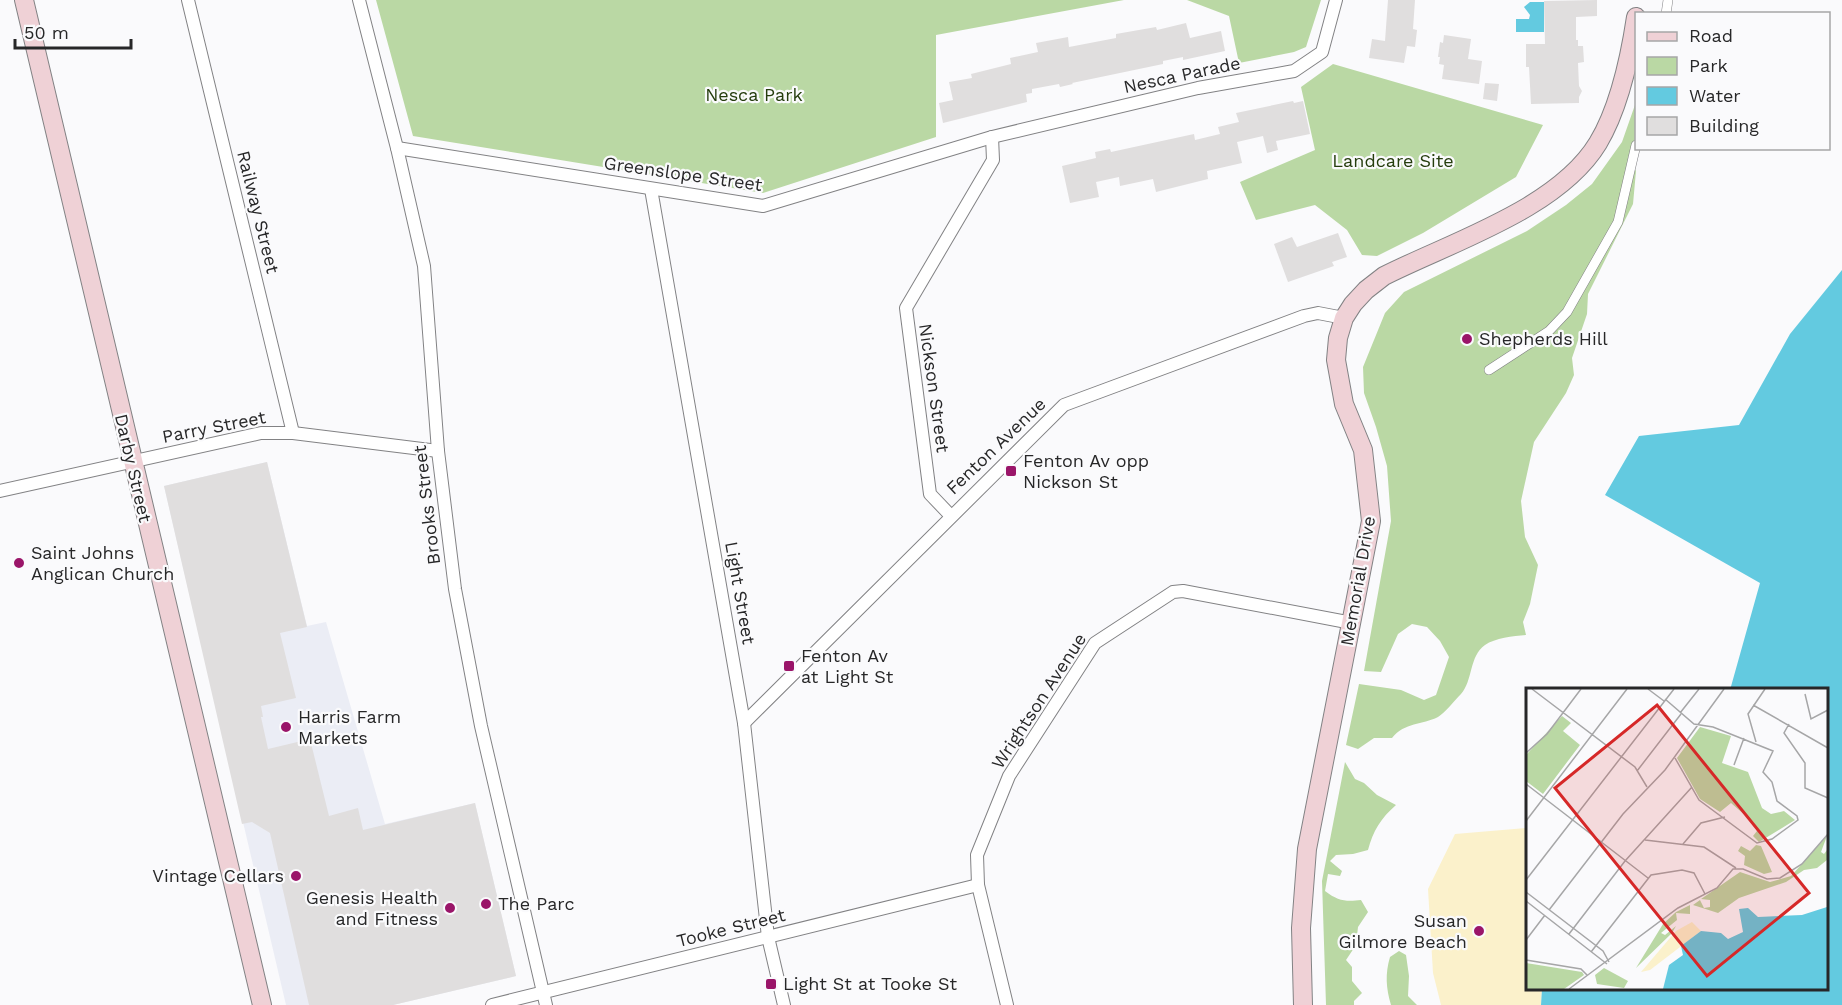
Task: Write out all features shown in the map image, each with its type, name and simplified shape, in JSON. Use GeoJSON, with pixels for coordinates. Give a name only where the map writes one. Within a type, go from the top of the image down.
{"type":"FeatureCollection","features":[{"type":"Feature","properties":{"kind":"main road","name":"Darby Street"},"geometry":{"type":"LineString","coordinates":[[24,0],[262,1005]]}},
{"type":"Feature","properties":{"kind":"main road","name":"Memorial Drive"},"geometry":{"type":"LineString","coordinates":[[1303,1005],[1301,928],[1307,849],[1352,623],[1371,513],[1364,450],[1344,404],[1336,360],[1338,338],[1344,318],[1366,290],[1384,276],[1513,214],[1547,194],[1573,172],[1597,145],[1607,128],[1624,73],[1635,24]]}},
{"type":"Feature","properties":{"kind":"street","name":"Railway Street"},"geometry":{"type":"LineString","coordinates":[[188,0],[293,433]]}},
{"type":"Feature","properties":{"kind":"street","name":"Brooks Street"},"geometry":{"type":"LineString","coordinates":[[359,0],[424,266],[438,451],[455,589],[481,726],[545,999]]}},
{"type":"Feature","properties":{"kind":"street","name":"Nesca Parade"},"geometry":{"type":"LineString","coordinates":[[992,137],[1198,88],[1294,71],[1322,52],[1336,0]]}},
{"type":"Feature","properties":{"kind":"street","name":"Greenslope Street"},"geometry":{"type":"LineString","coordinates":[[397,148],[763,206],[992,137]]}},
{"type":"Feature","properties":{"kind":"street","name":"Nickson Street"},"geometry":{"type":"LineString","coordinates":[[951,516],[930,494],[906,308],[993,160],[992,137]]}},
{"type":"Feature","properties":{"kind":"street"},"geometry":{"type":"LineString","coordinates":[[1489,370],[1549,331],[1567,312],[1618,222],[1635,149]]}},
{"type":"Feature","properties":{"kind":"street","name":"Light Street"},"geometry":{"type":"LineString","coordinates":[[651,189],[744,723],[768,938],[784,1005]]}},
{"type":"Feature","properties":{"kind":"street","name":"Fenton Avenue"},"geometry":{"type":"LineString","coordinates":[[744,723],[1064,405],[1304,316],[1318,313],[1344,318]]}},
{"type":"Feature","properties":{"kind":"street","name":"Parry Street"},"geometry":{"type":"LineString","coordinates":[[0,491],[261,433],[293,433],[438,451]]}},
{"type":"Feature","properties":{"kind":"street","name":"Wrightson Avenue"},"geometry":{"type":"LineString","coordinates":[[1007,1005],[978,885],[977,855],[1009,776],[1095,643],[1173,592],[1183,591],[1352,623]]}},
{"type":"Feature","properties":{"kind":"street","name":"Tooke Street"},"geometry":{"type":"LineString","coordinates":[[492,1005],[545,999],[768,938],[978,885]]}},
{"type":"Feature","properties":{"kind":"shaded area"},"geometry":{"type":"Polygon","coordinates":[[[267,462],[307,626],[326,622],[385,824],[475,803],[516,976],[393,1005],[286,1005],[164,486],[267,462]]]}},
{"type":"Feature","properties":{"kind":"green space","name":"Nesca Park"},"geometry":{"type":"Polygon","coordinates":[[[376,0],[1124,0],[936,35],[936,137],[763,193],[413,136],[376,0]]]}},
{"type":"Feature","properties":{"kind":"green space"},"geometry":{"type":"Polygon","coordinates":[[[1187,0],[1321,0],[1306,47],[1294,52],[1239,63],[1229,16],[1187,0]]]}},
{"type":"Feature","properties":{"kind":"green space","name":"Landcare Site"},"geometry":{"type":"Polygon","coordinates":[[[1333,64],[1543,125],[1516,177],[1423,233],[1377,256],[1362,255],[1347,230],[1315,205],[1256,220],[1240,182],[1315,150],[1301,87],[1333,64]]]}},
{"type":"Feature","properties":{"kind":"green space"},"geometry":{"type":"Polygon","coordinates":[[[1635,105],[1635,146],[1628,157],[1636,171],[1633,204],[1588,294],[1587,314],[1572,358],[1574,375],[1566,393],[1534,442],[1521,501],[1525,537],[1538,565],[1530,604],[1523,622],[1526,635],[1510,637],[1485,645],[1476,655],[1465,689],[1438,717],[1408,726],[1392,738],[1374,738],[1358,749],[1346,745],[1359,684],[1401,690],[1424,700],[1436,695],[1449,657],[1440,641],[1427,627],[1412,624],[1398,634],[1381,672],[1364,671],[1391,521],[1387,466],[1364,393],[1363,367],[1385,313],[1404,292],[1527,231],[1566,205],[1592,184],[1622,142],[1635,105]]]}},
{"type":"Feature","properties":{"kind":"green space"},"geometry":{"type":"Polygon","coordinates":[[[1345,762],[1355,779],[1396,805],[1378,825],[1368,850],[1336,855],[1330,861],[1342,871],[1340,876],[1328,874],[1325,891],[1342,900],[1361,900],[1368,912],[1358,927],[1356,945],[1346,960],[1352,967],[1352,981],[1362,993],[1354,1001],[1354,1005],[1326,1005],[1322,881],[1345,762]]]}},
{"type":"Feature","properties":{"kind":"green space"},"geometry":{"type":"Polygon","coordinates":[[[1399,951],[1406,955],[1409,976],[1408,996],[1417,1005],[1391,1005],[1387,987],[1387,969],[1390,957],[1399,951]]]}},
{"type":"Feature","properties":{"kind":"sand","name":"Susan Gilmore Beach"},"geometry":{"type":"Polygon","coordinates":[[[1526,828],[1526,990],[1542,990],[1541,1005],[1441,1005],[1433,973],[1428,889],[1455,834],[1526,828]]]}},
{"type":"Feature","properties":{"kind":"water"},"geometry":{"type":"Polygon","coordinates":[[[1530,2],[1544,2],[1544,32],[1516,32],[1516,19],[1529,19],[1530,15],[1524,7],[1530,2]]]}},
{"type":"Feature","properties":{"kind":"water"},"geometry":{"type":"Polygon","coordinates":[[[1842,270],[1842,1005],[1541,1005],[1542,990],[1827,990],[1827,688],[1731,688],[1760,583],[1605,495],[1639,436],[1739,425],[1790,334],[1842,270]]]}},
{"type":"Feature","properties":{"kind":"building"},"geometry":{"type":"Polygon","coordinates":[[[1388,0],[1415,0],[1413,29],[1417,30],[1415,47],[1407,46],[1404,63],[1369,58],[1372,39],[1385,41],[1388,0]]]}},
{"type":"Feature","properties":{"kind":"building"},"geometry":{"type":"Polygon","coordinates":[[[1597,0],[1597,16],[1576,17],[1576,40],[1578,40],[1578,46],[1583,46],[1584,62],[1578,63],[1579,86],[1582,91],[1579,103],[1531,104],[1529,67],[1526,67],[1526,44],[1545,44],[1544,1],[1597,0]]]}},
{"type":"Feature","properties":{"kind":"building"},"geometry":{"type":"Polygon","coordinates":[[[1186,23],[1190,38],[1221,31],[1225,51],[1183,60],[1183,57],[1163,61],[1163,64],[1060,87],[1059,84],[1032,89],[1032,93],[1026,94],[1027,102],[943,123],[939,103],[953,100],[949,82],[972,78],[971,74],[1011,64],[1010,58],[1038,52],[1036,43],[1068,37],[1069,47],[1116,38],[1116,34],[1156,27],[1157,30],[1186,23]]]}},
{"type":"Feature","properties":{"kind":"building"},"geometry":{"type":"Polygon","coordinates":[[[1444,35],[1471,39],[1468,59],[1482,61],[1479,84],[1442,79],[1444,65],[1439,64],[1440,57],[1438,57],[1440,42],[1443,43],[1444,35]]]}},
{"type":"Feature","properties":{"kind":"building"},"geometry":{"type":"Polygon","coordinates":[[[1485,83],[1499,84],[1497,101],[1483,99],[1485,83]]]}},
{"type":"Feature","properties":{"kind":"building"},"geometry":{"type":"Polygon","coordinates":[[[1293,101],[1294,103],[1303,101],[1310,134],[1276,141],[1278,150],[1267,153],[1263,136],[1237,142],[1242,163],[1207,171],[1208,179],[1156,192],[1153,179],[1120,186],[1119,177],[1096,182],[1099,197],[1070,203],[1062,166],[1096,158],[1095,152],[1110,149],[1111,152],[1194,134],[1195,140],[1220,134],[1218,127],[1239,122],[1236,113],[1293,101]]]}},
{"type":"Feature","properties":{"kind":"building"},"geometry":{"type":"Polygon","coordinates":[[[1338,233],[1347,257],[1332,262],[1334,266],[1288,282],[1274,244],[1292,237],[1297,247],[1338,233]]]}},
{"type":"Feature","properties":{"kind":"building"},"geometry":{"type":"Polygon","coordinates":[[[267,462],[307,627],[280,633],[296,698],[261,706],[268,749],[310,739],[329,816],[358,808],[363,830],[475,803],[516,976],[393,1005],[309,1005],[270,833],[252,822],[242,824],[164,486],[267,462]]]}},
{"type":"Feature","properties":{"kind":"place","name":"Shepherds Hill"},"geometry":{"type":"Point","coordinates":[1467,339]}},
{"type":"Feature","properties":{"kind":"place","name":"Fenton Av opp Nickson St"},"geometry":{"type":"Point","coordinates":[1011,471]}},
{"type":"Feature","properties":{"kind":"place","name":"Saint Johns Anglican Church"},"geometry":{"type":"Point","coordinates":[19,563]}},
{"type":"Feature","properties":{"kind":"place","name":"Fenton Av at Light St"},"geometry":{"type":"Point","coordinates":[789,666]}},
{"type":"Feature","properties":{"kind":"place","name":"Harris Farm Markets"},"geometry":{"type":"Point","coordinates":[286,727]}},
{"type":"Feature","properties":{"kind":"place","name":"Vintage Cellars"},"geometry":{"type":"Point","coordinates":[296,876]}},
{"type":"Feature","properties":{"kind":"place","name":"The Parc"},"geometry":{"type":"Point","coordinates":[486,904]}},
{"type":"Feature","properties":{"kind":"place","name":"Genesis Health and Fitness"},"geometry":{"type":"Point","coordinates":[450,908]}},
{"type":"Feature","properties":{"kind":"place","name":"Susan Gilmore Beach"},"geometry":{"type":"Point","coordinates":[1479,931]}},
{"type":"Feature","properties":{"kind":"place","name":"Light St at Tooke St"},"geometry":{"type":"Point","coordinates":[771,984]}}]}
